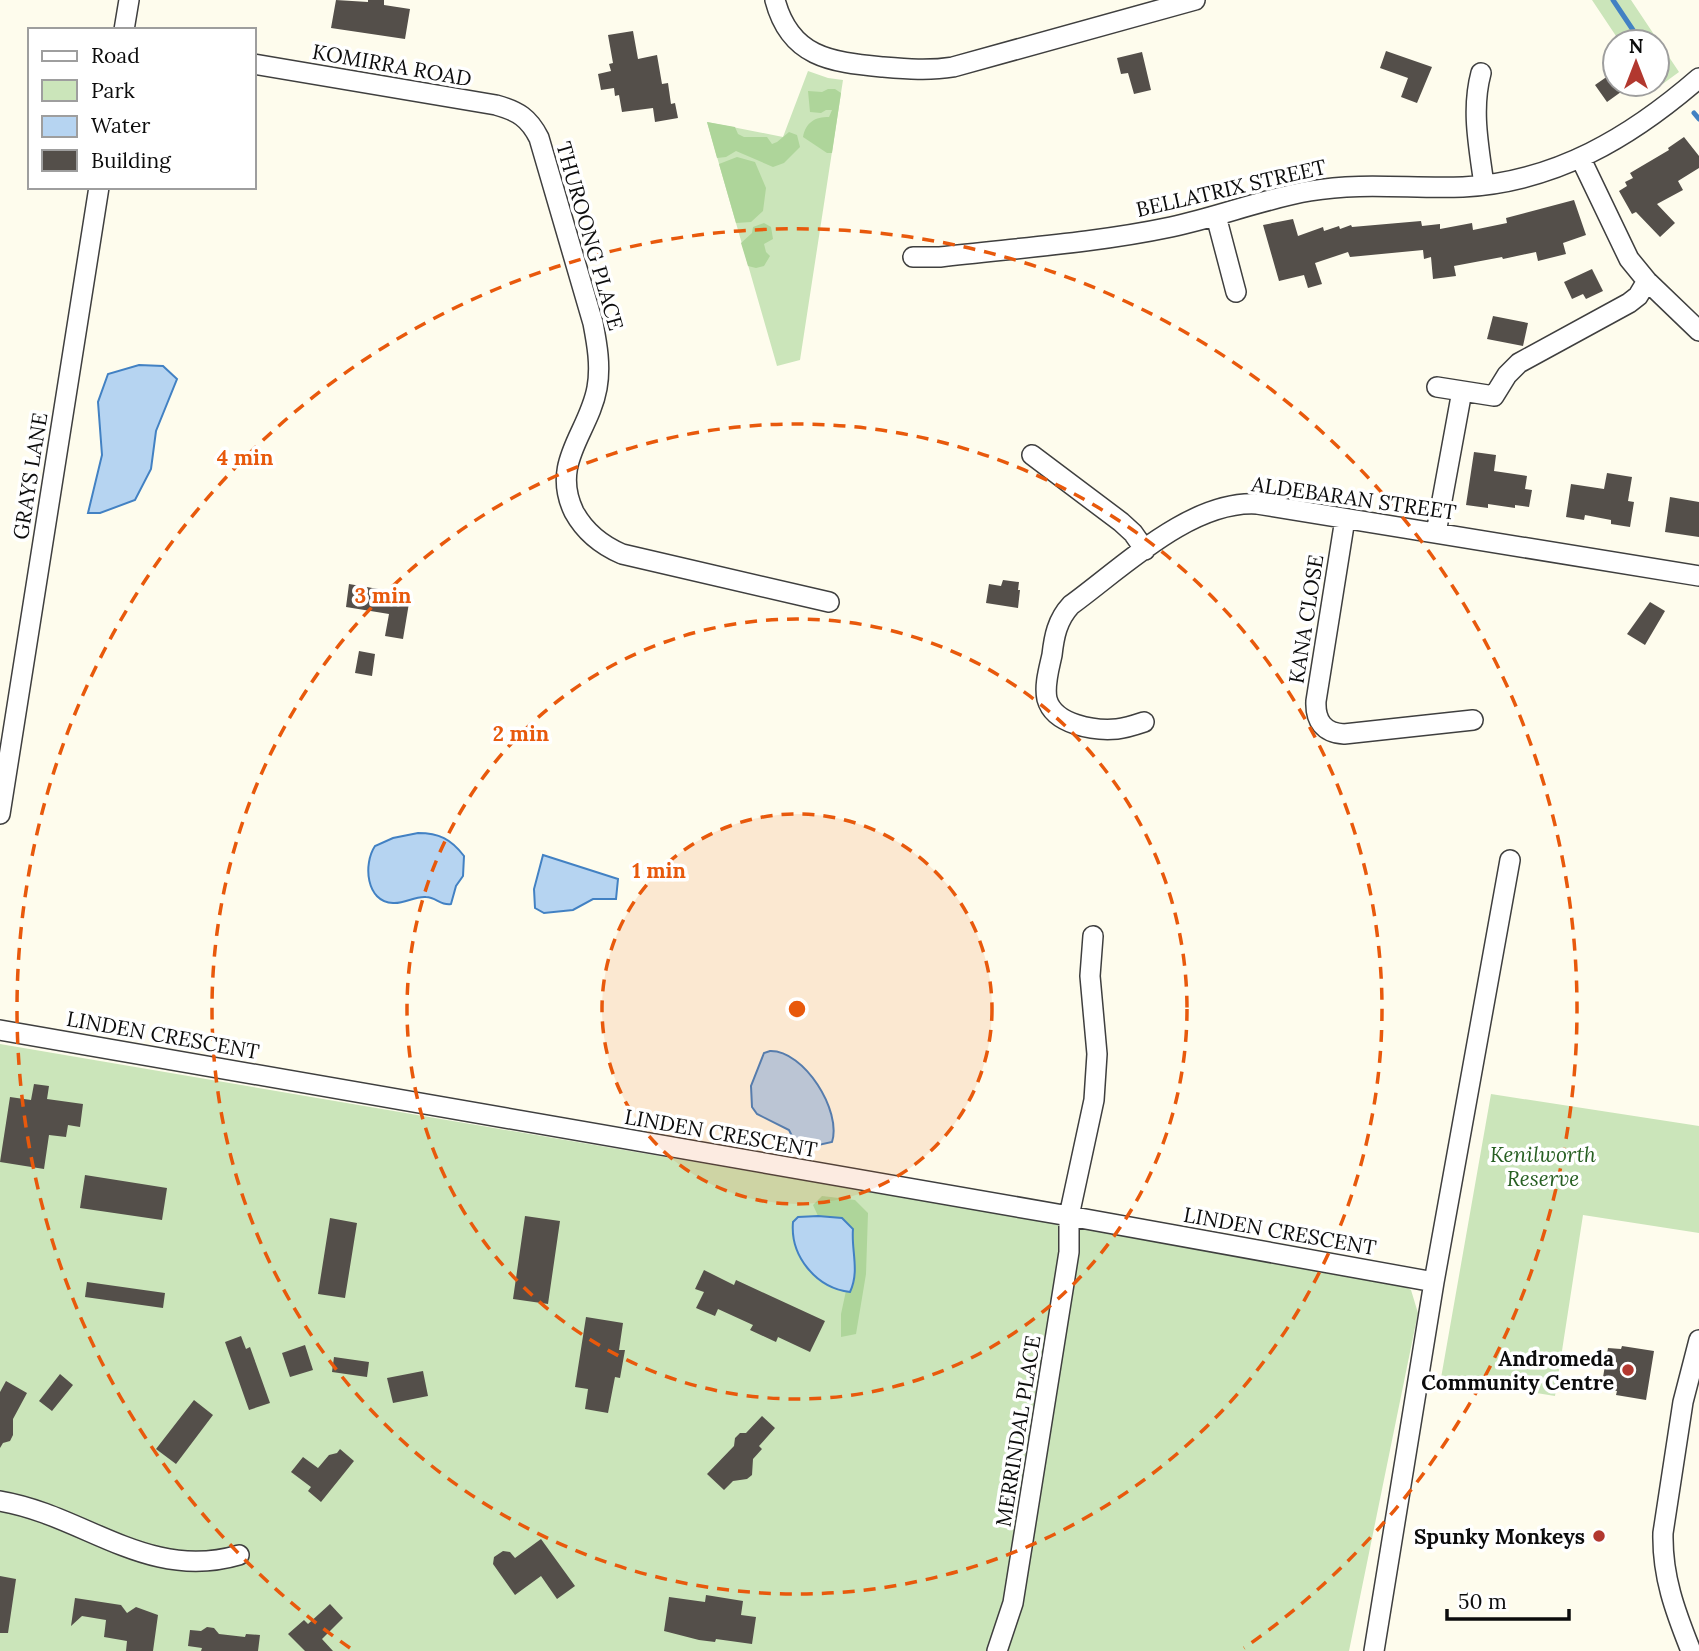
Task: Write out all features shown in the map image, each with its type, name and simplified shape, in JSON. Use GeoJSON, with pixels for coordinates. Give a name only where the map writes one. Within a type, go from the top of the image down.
{"type":"FeatureCollection","features":[{"type":"Feature","properties":{"kind":"street"},"geometry":{"type":"LineString","coordinates":[[124,28],[129,0]]}},
{"type":"Feature","properties":{"kind":"street"},"geometry":{"type":"LineString","coordinates":[[775,0],[788,31],[800,44],[820,56],[843,63],[920,70],[953,67],[1195,0]]}},
{"type":"Feature","properties":{"kind":"street","name":"KOMIRRA ROAD"},"geometry":{"type":"LineString","coordinates":[[256,64],[496,105],[522,114]]}},
{"type":"Feature","properties":{"kind":"street"},"geometry":{"type":"LineString","coordinates":[[1481,73],[1476,91],[1475,111],[1484,185]]}},
{"type":"Feature","properties":{"kind":"street","name":"BELLATRIX STREET"},"geometry":{"type":"LineString","coordinates":[[913,257],[940,257],[1117,237],[1175,226],[1299,193],[1343,187],[1484,185],[1531,176],[1581,159],[1642,124],[1699,78]]}},
{"type":"Feature","properties":{"kind":"street","name":"THUROONG PLACE"},"geometry":{"type":"LineString","coordinates":[[522,114],[529,120],[539,138],[593,323],[597,346],[597,389],[566,471],[567,491],[579,521],[602,544],[622,554],[829,602]]}},
{"type":"Feature","properties":{"kind":"street"},"geometry":{"type":"LineString","coordinates":[[1581,159],[1625,252],[1647,281],[1699,331]]}},
{"type":"Feature","properties":{"kind":"street","name":"GRAYS LANE"},"geometry":{"type":"LineString","coordinates":[[1,803],[99,189]]}},
{"type":"Feature","properties":{"kind":"street"},"geometry":{"type":"LineString","coordinates":[[1216,216],[1236,292]]}},
{"type":"Feature","properties":{"kind":"street"},"geometry":{"type":"LineString","coordinates":[[1437,387],[1494,396],[1507,375],[1519,363],[1629,303],[1638,296],[1647,281]]}},
{"type":"Feature","properties":{"kind":"street"},"geometry":{"type":"LineString","coordinates":[[1436,533],[1462,391]]}},
{"type":"Feature","properties":{"kind":"street"},"geometry":{"type":"LineString","coordinates":[[1032,455],[1122,522],[1145,550]]}},
{"type":"Feature","properties":{"kind":"street","name":"ALDEBARAN STREET"},"geometry":{"type":"LineString","coordinates":[[1144,722],[1119,729],[1069,723],[1060,718],[1051,707],[1046,690],[1056,631],[1066,610],[1145,550],[1211,509],[1235,504],[1257,504],[1699,576]]}},
{"type":"Feature","properties":{"kind":"street","name":"KANA CLOSE"},"geometry":{"type":"LineString","coordinates":[[1345,519],[1316,701],[1316,731],[1344,734],[1473,720]]}},
{"type":"Feature","properties":{"kind":"street"},"geometry":{"type":"LineString","coordinates":[[1374,1651],[1434,1282],[1510,860]]}},
{"type":"Feature","properties":{"kind":"street","name":"MERRINDAL PLACE"},"geometry":{"type":"LineString","coordinates":[[997,1651],[1013,1603],[1069,1252],[1069,1216],[1094,1100],[1097,1054],[1090,976],[1093,936]]}},
{"type":"Feature","properties":{"kind":"street","name":"LINDEN CRESCENT"},"geometry":{"type":"LineString","coordinates":[[0,1030],[1434,1282]]}},
{"type":"Feature","properties":{"kind":"street"},"geometry":{"type":"LineString","coordinates":[[1691,1651],[1666,1581],[1663,1533],[1683,1402],[1699,1340]]}},
{"type":"Feature","properties":{"kind":"street"},"geometry":{"type":"LineString","coordinates":[[0,1501],[39,1511],[117,1545],[159,1557],[209,1563],[239,1555]]}},
{"type":"Feature","properties":{"kind":"green space"},"geometry":{"type":"Polygon","coordinates":[[[1592,0],[1631,0],[1650,28],[1611,28],[1592,0]]]}},
{"type":"Feature","properties":{"kind":"green space"},"geometry":{"type":"Polygon","coordinates":[[[1671,60],[1679,72],[1671,78],[1671,60]]]}},
{"type":"Feature","properties":{"kind":"green space"},"geometry":{"type":"Polygon","coordinates":[[[808,71],[843,80],[800,360],[777,366],[707,122],[783,137],[808,71]]]}},
{"type":"Feature","properties":{"kind":"green space"},"geometry":{"type":"Polygon","coordinates":[[[828,89],[841,93],[832,153],[827,153],[803,137],[809,124],[815,119],[829,117],[832,110],[810,112],[808,91],[822,92],[828,89]]]}},
{"type":"Feature","properties":{"kind":"green space"},"geometry":{"type":"Polygon","coordinates":[[[707,122],[735,127],[738,134],[744,137],[767,137],[772,144],[789,132],[797,135],[800,147],[784,163],[773,167],[736,151],[726,157],[717,158],[707,122]]]}},
{"type":"Feature","properties":{"kind":"green space"},"geometry":{"type":"Polygon","coordinates":[[[737,157],[755,162],[766,188],[763,211],[751,222],[736,223],[719,164],[737,157]]]}},
{"type":"Feature","properties":{"kind":"green space"},"geometry":{"type":"Polygon","coordinates":[[[764,223],[771,227],[773,239],[764,244],[770,256],[764,266],[748,266],[741,243],[752,233],[753,227],[764,223]]]}},
{"type":"Feature","properties":{"kind":"green space"},"geometry":{"type":"Polygon","coordinates":[[[0,1044],[1395,1281],[1411,1290],[1418,1313],[1349,1651],[0,1651],[0,1044]]]}},
{"type":"Feature","properties":{"kind":"green space","name":"Kenilworth Reserve"},"geometry":{"type":"Polygon","coordinates":[[[1491,1094],[1699,1126],[1699,1233],[1583,1215],[1555,1396],[1441,1378],[1491,1094]]]}},
{"type":"Feature","properties":{"kind":"green space"},"geometry":{"type":"Polygon","coordinates":[[[822,1196],[855,1200],[868,1213],[866,1274],[856,1334],[841,1337],[841,1314],[850,1272],[843,1224],[818,1216],[813,1205],[822,1196]]]}},
{"type":"Feature","properties":{"kind":"water"},"geometry":{"type":"Polygon","coordinates":[[[139,365],[163,366],[177,379],[156,431],[151,469],[135,500],[100,513],[88,513],[102,455],[98,402],[108,374],[139,365]]]}},
{"type":"Feature","properties":{"kind":"water"},"geometry":{"type":"Polygon","coordinates":[[[418,833],[444,838],[464,856],[463,876],[456,886],[451,904],[426,897],[393,903],[384,901],[372,889],[368,872],[375,846],[393,838],[418,833]]]}},
{"type":"Feature","properties":{"kind":"water"},"geometry":{"type":"Polygon","coordinates":[[[543,855],[618,879],[616,899],[593,899],[573,910],[544,913],[535,908],[534,889],[543,855]]]}},
{"type":"Feature","properties":{"kind":"water"},"geometry":{"type":"Polygon","coordinates":[[[764,1053],[783,1053],[795,1060],[818,1084],[831,1115],[834,1129],[832,1142],[814,1146],[794,1140],[789,1130],[757,1114],[752,1107],[751,1086],[764,1053]]]}},
{"type":"Feature","properties":{"kind":"water"},"geometry":{"type":"Polygon","coordinates":[[[798,1217],[842,1218],[853,1229],[855,1268],[850,1292],[826,1284],[816,1277],[796,1247],[793,1222],[798,1217]]]}},
{"type":"Feature","properties":{"kind":"building"},"geometry":{"type":"Polygon","coordinates":[[[336,0],[384,0],[384,5],[410,9],[405,39],[331,28],[336,0]]]}},
{"type":"Feature","properties":{"kind":"building"},"geometry":{"type":"Polygon","coordinates":[[[633,31],[638,59],[657,55],[662,84],[668,83],[671,104],[675,103],[678,118],[655,122],[653,108],[622,112],[619,95],[615,96],[614,88],[601,90],[598,74],[611,71],[609,64],[613,63],[608,35],[633,31]]]}},
{"type":"Feature","properties":{"kind":"building"},"geometry":{"type":"Polygon","coordinates":[[[1386,51],[1432,67],[1417,103],[1401,97],[1408,78],[1380,68],[1386,51]]]}},
{"type":"Feature","properties":{"kind":"building"},"geometry":{"type":"Polygon","coordinates":[[[1142,52],[1151,90],[1134,94],[1128,73],[1121,74],[1117,58],[1142,52]]]}},
{"type":"Feature","properties":{"kind":"building"},"geometry":{"type":"Polygon","coordinates":[[[1601,81],[1601,94],[1595,85],[1601,81]]]}},
{"type":"Feature","properties":{"kind":"building"},"geometry":{"type":"Polygon","coordinates":[[[1684,137],[1699,156],[1699,168],[1678,181],[1683,190],[1657,204],[1675,223],[1660,237],[1636,212],[1632,214],[1619,191],[1627,186],[1625,182],[1633,178],[1630,173],[1669,150],[1668,148],[1684,137]]]}},
{"type":"Feature","properties":{"kind":"building"},"geometry":{"type":"Polygon","coordinates":[[[1574,200],[1586,235],[1563,243],[1566,254],[1538,261],[1536,252],[1454,266],[1456,276],[1433,279],[1431,257],[1424,259],[1423,250],[1350,257],[1348,252],[1315,263],[1322,284],[1308,288],[1304,275],[1279,281],[1263,225],[1293,219],[1298,236],[1323,227],[1324,231],[1339,226],[1340,229],[1351,225],[1421,221],[1422,226],[1440,224],[1440,229],[1472,223],[1473,230],[1507,223],[1506,218],[1574,200]]]}},
{"type":"Feature","properties":{"kind":"building"},"geometry":{"type":"Polygon","coordinates":[[[1592,269],[1603,291],[1586,299],[1583,294],[1572,299],[1564,282],[1592,269]]]}},
{"type":"Feature","properties":{"kind":"building"},"geometry":{"type":"Polygon","coordinates":[[[1493,316],[1528,323],[1523,346],[1487,339],[1493,316]]]}},
{"type":"Feature","properties":{"kind":"building"},"geometry":{"type":"Polygon","coordinates":[[[1474,452],[1496,455],[1494,471],[1527,476],[1525,489],[1532,490],[1529,507],[1488,504],[1488,508],[1466,505],[1474,452]]]}},
{"type":"Feature","properties":{"kind":"building"},"geometry":{"type":"Polygon","coordinates":[[[1607,473],[1632,477],[1628,501],[1634,502],[1630,527],[1585,515],[1584,520],[1566,517],[1571,484],[1604,489],[1607,473]]]}},
{"type":"Feature","properties":{"kind":"building"},"geometry":{"type":"Polygon","coordinates":[[[1670,497],[1699,502],[1699,537],[1665,532],[1670,497]]]}},
{"type":"Feature","properties":{"kind":"building"},"geometry":{"type":"Polygon","coordinates":[[[1003,580],[1019,582],[1018,608],[986,603],[989,584],[1001,586],[1003,580]]]}},
{"type":"Feature","properties":{"kind":"building"},"geometry":{"type":"Polygon","coordinates":[[[349,584],[384,590],[384,599],[409,603],[403,639],[385,636],[389,614],[346,607],[349,584]]]}},
{"type":"Feature","properties":{"kind":"building"},"geometry":{"type":"Polygon","coordinates":[[[1650,602],[1665,611],[1645,645],[1627,634],[1650,602]]]}},
{"type":"Feature","properties":{"kind":"building"},"geometry":{"type":"Polygon","coordinates":[[[359,651],[375,654],[372,676],[355,673],[359,651]]]}},
{"type":"Feature","properties":{"kind":"building"},"geometry":{"type":"Polygon","coordinates":[[[34,1084],[49,1086],[47,1099],[83,1104],[80,1127],[68,1125],[66,1137],[49,1135],[44,1169],[0,1162],[10,1097],[31,1100],[34,1084]]]}},
{"type":"Feature","properties":{"kind":"building"},"geometry":{"type":"Polygon","coordinates":[[[85,1175],[167,1188],[162,1220],[80,1208],[85,1175]]]}},
{"type":"Feature","properties":{"kind":"building"},"geometry":{"type":"Polygon","coordinates":[[[525,1216],[560,1221],[548,1304],[513,1299],[525,1216]]]}},
{"type":"Feature","properties":{"kind":"building"},"geometry":{"type":"Polygon","coordinates":[[[330,1218],[357,1223],[345,1298],[318,1294],[330,1218]]]}},
{"type":"Feature","properties":{"kind":"building"},"geometry":{"type":"Polygon","coordinates":[[[704,1270],[734,1285],[736,1280],[825,1321],[810,1352],[778,1337],[776,1342],[750,1330],[753,1325],[718,1309],[715,1316],[696,1308],[704,1292],[695,1289],[704,1270]]]}},
{"type":"Feature","properties":{"kind":"building"},"geometry":{"type":"Polygon","coordinates":[[[87,1282],[165,1293],[163,1308],[85,1297],[87,1282]]]}},
{"type":"Feature","properties":{"kind":"building"},"geometry":{"type":"Polygon","coordinates":[[[586,1317],[623,1323],[619,1350],[625,1350],[620,1378],[615,1377],[608,1413],[585,1409],[588,1389],[575,1387],[586,1317]]]}},
{"type":"Feature","properties":{"kind":"building"},"geometry":{"type":"Polygon","coordinates":[[[241,1336],[246,1349],[250,1347],[270,1403],[249,1410],[225,1342],[241,1336]]]}},
{"type":"Feature","properties":{"kind":"building"},"geometry":{"type":"Polygon","coordinates":[[[305,1345],[313,1370],[290,1377],[282,1353],[305,1345]]]}},
{"type":"Feature","properties":{"kind":"building","name":"Andromeda Community Centre"},"geometry":{"type":"Polygon","coordinates":[[[1622,1346],[1654,1351],[1646,1400],[1616,1395],[1617,1391],[1601,1389],[1608,1348],[1621,1349],[1622,1346]]]}},
{"type":"Feature","properties":{"kind":"building"},"geometry":{"type":"Polygon","coordinates":[[[334,1357],[369,1362],[367,1377],[332,1372],[334,1357]]]}},
{"type":"Feature","properties":{"kind":"building"},"geometry":{"type":"Polygon","coordinates":[[[423,1371],[428,1396],[393,1403],[387,1378],[423,1371]]]}},
{"type":"Feature","properties":{"kind":"building"},"geometry":{"type":"Polygon","coordinates":[[[60,1374],[73,1385],[52,1411],[39,1401],[60,1374]]]}},
{"type":"Feature","properties":{"kind":"building"},"geometry":{"type":"Polygon","coordinates":[[[6,1381],[27,1393],[13,1419],[13,1435],[10,1441],[3,1443],[0,1448],[0,1392],[6,1381]]]}},
{"type":"Feature","properties":{"kind":"building"},"geometry":{"type":"Polygon","coordinates":[[[194,1400],[213,1415],[176,1464],[156,1449],[194,1400]]]}},
{"type":"Feature","properties":{"kind":"building"},"geometry":{"type":"Polygon","coordinates":[[[762,1416],[775,1428],[759,1446],[762,1449],[753,1459],[752,1475],[747,1479],[733,1481],[724,1490],[707,1474],[734,1446],[735,1438],[740,1433],[746,1433],[762,1416]]]}},
{"type":"Feature","properties":{"kind":"building"},"geometry":{"type":"Polygon","coordinates":[[[340,1449],[354,1461],[321,1502],[308,1491],[311,1487],[291,1472],[303,1457],[318,1468],[329,1455],[340,1449]]]}},
{"type":"Feature","properties":{"kind":"building"},"geometry":{"type":"Polygon","coordinates":[[[541,1539],[575,1586],[557,1599],[541,1576],[515,1595],[493,1564],[494,1557],[503,1551],[510,1552],[515,1558],[541,1539]]]}},
{"type":"Feature","properties":{"kind":"building"},"geometry":{"type":"Polygon","coordinates":[[[0,1576],[16,1579],[8,1633],[0,1633],[0,1576]]]}},
{"type":"Feature","properties":{"kind":"building"},"geometry":{"type":"Polygon","coordinates":[[[706,1595],[743,1601],[741,1615],[756,1617],[752,1644],[716,1639],[715,1642],[699,1640],[664,1631],[669,1597],[705,1602],[706,1595]]]}},
{"type":"Feature","properties":{"kind":"building"},"geometry":{"type":"Polygon","coordinates":[[[75,1598],[121,1605],[127,1613],[136,1607],[158,1615],[153,1651],[126,1651],[127,1641],[104,1637],[106,1620],[82,1616],[71,1626],[75,1598]]]}},
{"type":"Feature","properties":{"kind":"building"},"geometry":{"type":"Polygon","coordinates":[[[330,1604],[343,1618],[322,1639],[333,1651],[305,1651],[288,1634],[304,1620],[308,1624],[330,1604]]]}},
{"type":"Feature","properties":{"kind":"building"},"geometry":{"type":"Polygon","coordinates":[[[207,1627],[214,1628],[219,1634],[245,1637],[246,1634],[260,1635],[258,1651],[201,1651],[202,1648],[188,1646],[190,1630],[201,1631],[207,1627]]]}},
{"type":"Feature","properties":{"kind":"waterway"},"geometry":{"type":"LineString","coordinates":[[1613,0],[1632,28]]}},
{"type":"Feature","properties":{"kind":"waterway"},"geometry":{"type":"LineString","coordinates":[[1694,113],[1699,119]]}},
{"type":"Feature","properties":{"kind":"place","name":"Andromeda Community Centre"},"geometry":{"type":"Point","coordinates":[1628,1370]}},
{"type":"Feature","properties":{"kind":"place","name":"Spunky Monkeys"},"geometry":{"type":"Point","coordinates":[1599,1536]}}]}
